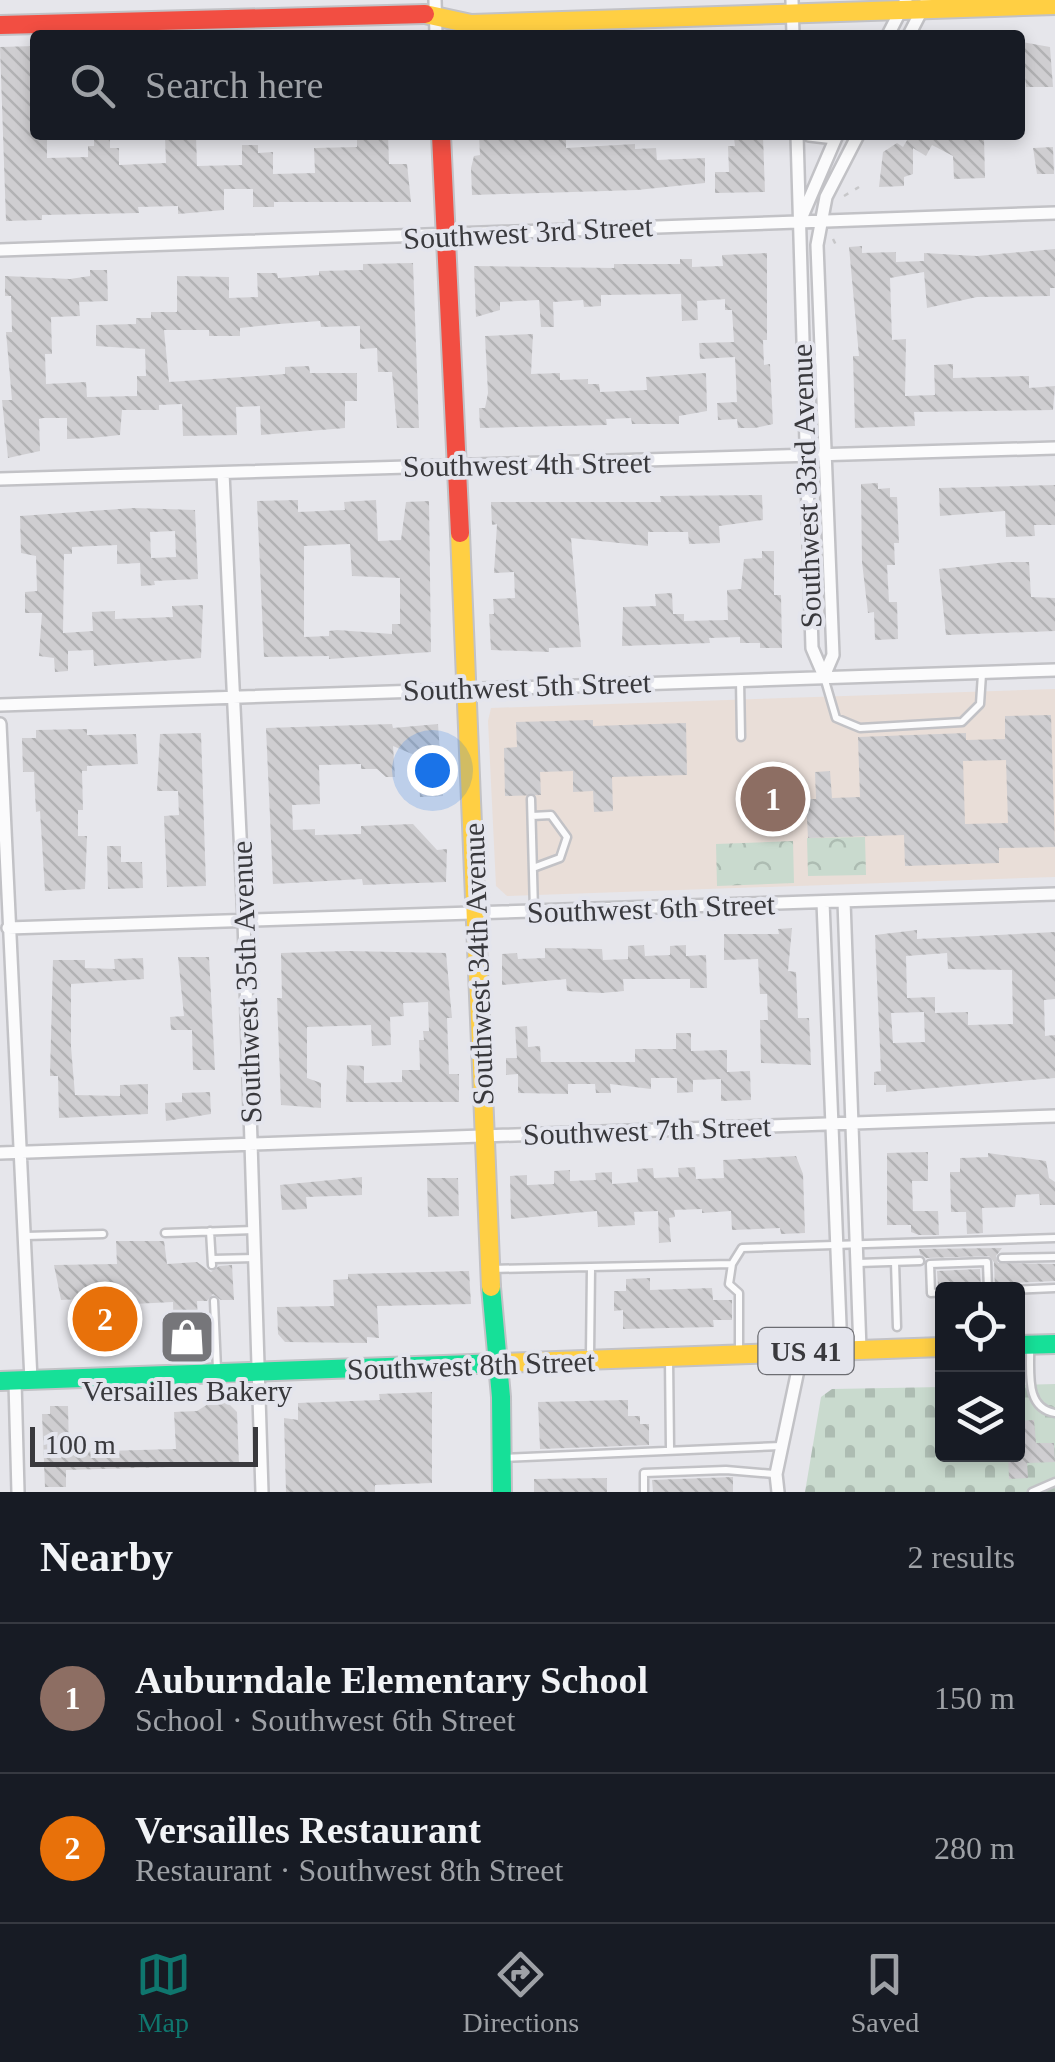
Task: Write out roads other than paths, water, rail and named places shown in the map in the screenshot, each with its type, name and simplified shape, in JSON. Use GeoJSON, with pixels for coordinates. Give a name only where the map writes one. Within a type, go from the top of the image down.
{"type":"FeatureCollection","features":[{"type":"Feature","properties":{"kind":"street"},"geometry":{"type":"LineString","coordinates":[[892,30],[914,5]]}},
{"type":"Feature","properties":{"kind":"street"},"geometry":{"type":"LineString","coordinates":[[910,30],[914,5]]}},
{"type":"Feature","properties":{"kind":"street"},"geometry":{"type":"LineString","coordinates":[[0,25],[203,11],[417,12],[471,24],[792,7],[1055,5]]}},
{"type":"Feature","properties":{"kind":"street","name":"Southwest 34th Avenue"},"geometry":{"type":"LineString","coordinates":[[441,140],[468,688],[488,1269],[502,1492]]}},
{"type":"Feature","properties":{"kind":"street","name":"Southwest 33rd Avenue"},"geometry":{"type":"LineString","coordinates":[[797,140],[812,648],[824,676]]}},
{"type":"Feature","properties":{"kind":"street"},"geometry":{"type":"LineString","coordinates":[[800,222],[834,140]]}},
{"type":"Feature","properties":{"kind":"street","name":"Southwest 33rd Avenue"},"geometry":{"type":"LineString","coordinates":[[824,676],[833,655],[817,245],[826,198],[855,140]]}},
{"type":"Feature","properties":{"kind":"street","name":"Southwest 3rd Street"},"geometry":{"type":"LineString","coordinates":[[0,250],[1055,213]]}},
{"type":"Feature","properties":{"kind":"street","name":"Southwest 4th Street"},"geometry":{"type":"LineString","coordinates":[[0,479],[1055,448]]}},
{"type":"Feature","properties":{"kind":"street","name":"Southwest 35th Avenue"},"geometry":{"type":"LineString","coordinates":[[223,473],[244,920],[262,1492]]}},
{"type":"Feature","properties":{"kind":"street","name":"Southwest 5th Street"},"geometry":{"type":"LineString","coordinates":[[0,706],[1055,670]]}},
{"type":"Feature","properties":{"kind":"street"},"geometry":{"type":"LineString","coordinates":[[0,724],[5,932],[24,1236],[15,1380],[18,1492]]}},
{"type":"Feature","properties":{"kind":"street","name":"Southwest 6th Street"},"geometry":{"type":"LineString","coordinates":[[5,932],[244,920],[1055,894]]}},
{"type":"Feature","properties":{"kind":"street"},"geometry":{"type":"LineString","coordinates":[[844,901],[856,1244],[850,1350]]}},
{"type":"Feature","properties":{"kind":"street"},"geometry":{"type":"LineString","coordinates":[[822,902],[836,1245],[850,1350]]}},
{"type":"Feature","properties":{"kind":"street","name":"Southwest 7th Street"},"geometry":{"type":"LineString","coordinates":[[0,1153],[1055,1116]]}},
{"type":"Feature","properties":{"kind":"street"},"geometry":{"type":"LineString","coordinates":[[1025,1344],[1055,1344]]}},
{"type":"Feature","properties":{"kind":"street","name":"Southwest 8th Street"},"geometry":{"type":"LineString","coordinates":[[15,1380],[935,1347]]}},
{"type":"Feature","properties":{"kind":"street"},"geometry":{"type":"LineString","coordinates":[[778,1492],[776,1474],[802,1351]]}},
{"type":"Feature","properties":{"kind":"lane"},"geometry":{"type":"LineString","coordinates":[[824,676],[836,718],[845,725],[878,728],[962,722],[980,704],[982,672]]}},
{"type":"Feature","properties":{"kind":"lane"},"geometry":{"type":"LineString","coordinates":[[740,679],[741,738]]}},
{"type":"Feature","properties":{"kind":"lane"},"geometry":{"type":"LineString","coordinates":[[532,799],[534,912]]}},
{"type":"Feature","properties":{"kind":"lane"},"geometry":{"type":"LineString","coordinates":[[532,816],[551,815],[566,837],[560,858],[533,868]]}},
{"type":"Feature","properties":{"kind":"lane"},"geometry":{"type":"LineString","coordinates":[[165,1233],[255,1230]]}},
{"type":"Feature","properties":{"kind":"lane"},"geometry":{"type":"LineString","coordinates":[[210,1232],[212,1262],[256,1258]]}},
{"type":"Feature","properties":{"kind":"lane"},"geometry":{"type":"LineString","coordinates":[[24,1236],[103,1234]]}},
{"type":"Feature","properties":{"kind":"lane"},"geometry":{"type":"LineString","coordinates":[[740,1354],[739,1292],[729,1284],[732,1264],[742,1248],[1055,1238]]}},
{"type":"Feature","properties":{"kind":"lane"},"geometry":{"type":"LineString","coordinates":[[1002,1258],[1055,1257]]}},
{"type":"Feature","properties":{"kind":"lane"},"geometry":{"type":"LineString","coordinates":[[856,1264],[920,1261]]}},
{"type":"Feature","properties":{"kind":"lane"},"geometry":{"type":"LineString","coordinates":[[895,1262],[897,1326]]}},
{"type":"Feature","properties":{"kind":"lane"},"geometry":{"type":"LineString","coordinates":[[935,1292],[931,1292],[930,1264],[987,1262],[988,1282]]}},
{"type":"Feature","properties":{"kind":"lane"},"geometry":{"type":"LineString","coordinates":[[488,1269],[732,1264]]}},
{"type":"Feature","properties":{"kind":"lane"},"geometry":{"type":"LineString","coordinates":[[590,1361],[591,1268]]}},
{"type":"Feature","properties":{"kind":"lane"},"geometry":{"type":"LineString","coordinates":[[1025,1289],[1055,1288]]}},
{"type":"Feature","properties":{"kind":"lane"},"geometry":{"type":"LineString","coordinates":[[214,1300],[218,1373]]}},
{"type":"Feature","properties":{"kind":"lane"},"geometry":{"type":"LineString","coordinates":[[1025,1350],[1033,1401],[1042,1411],[1055,1413]]}},
{"type":"Feature","properties":{"kind":"lane"},"geometry":{"type":"LineString","coordinates":[[669,1358],[670,1448]]}},
{"type":"Feature","properties":{"kind":"lane"},"geometry":{"type":"LineString","coordinates":[[502,1458],[662,1455],[670,1448],[782,1446]]}},
{"type":"Feature","properties":{"kind":"lane"},"geometry":{"type":"LineString","coordinates":[[644,1492],[644,1473],[726,1470],[776,1474]]}},
{"type":"Feature","properties":{"kind":"lane"},"geometry":{"type":"LineString","coordinates":[[1032,1492],[1055,1482]]}},
{"type":"Feature","properties":{"kind":"place","name":"Auburndale Elementary School"},"geometry":{"type":"Point","coordinates":[773,799]}},
{"type":"Feature","properties":{"kind":"place","name":"Versailles Restaurant"},"geometry":{"type":"Point","coordinates":[105,1319]}},
{"type":"Feature","properties":{"kind":"place","name":"Versailles Bakery"},"geometry":{"type":"Point","coordinates":[187,1337]}}]}
